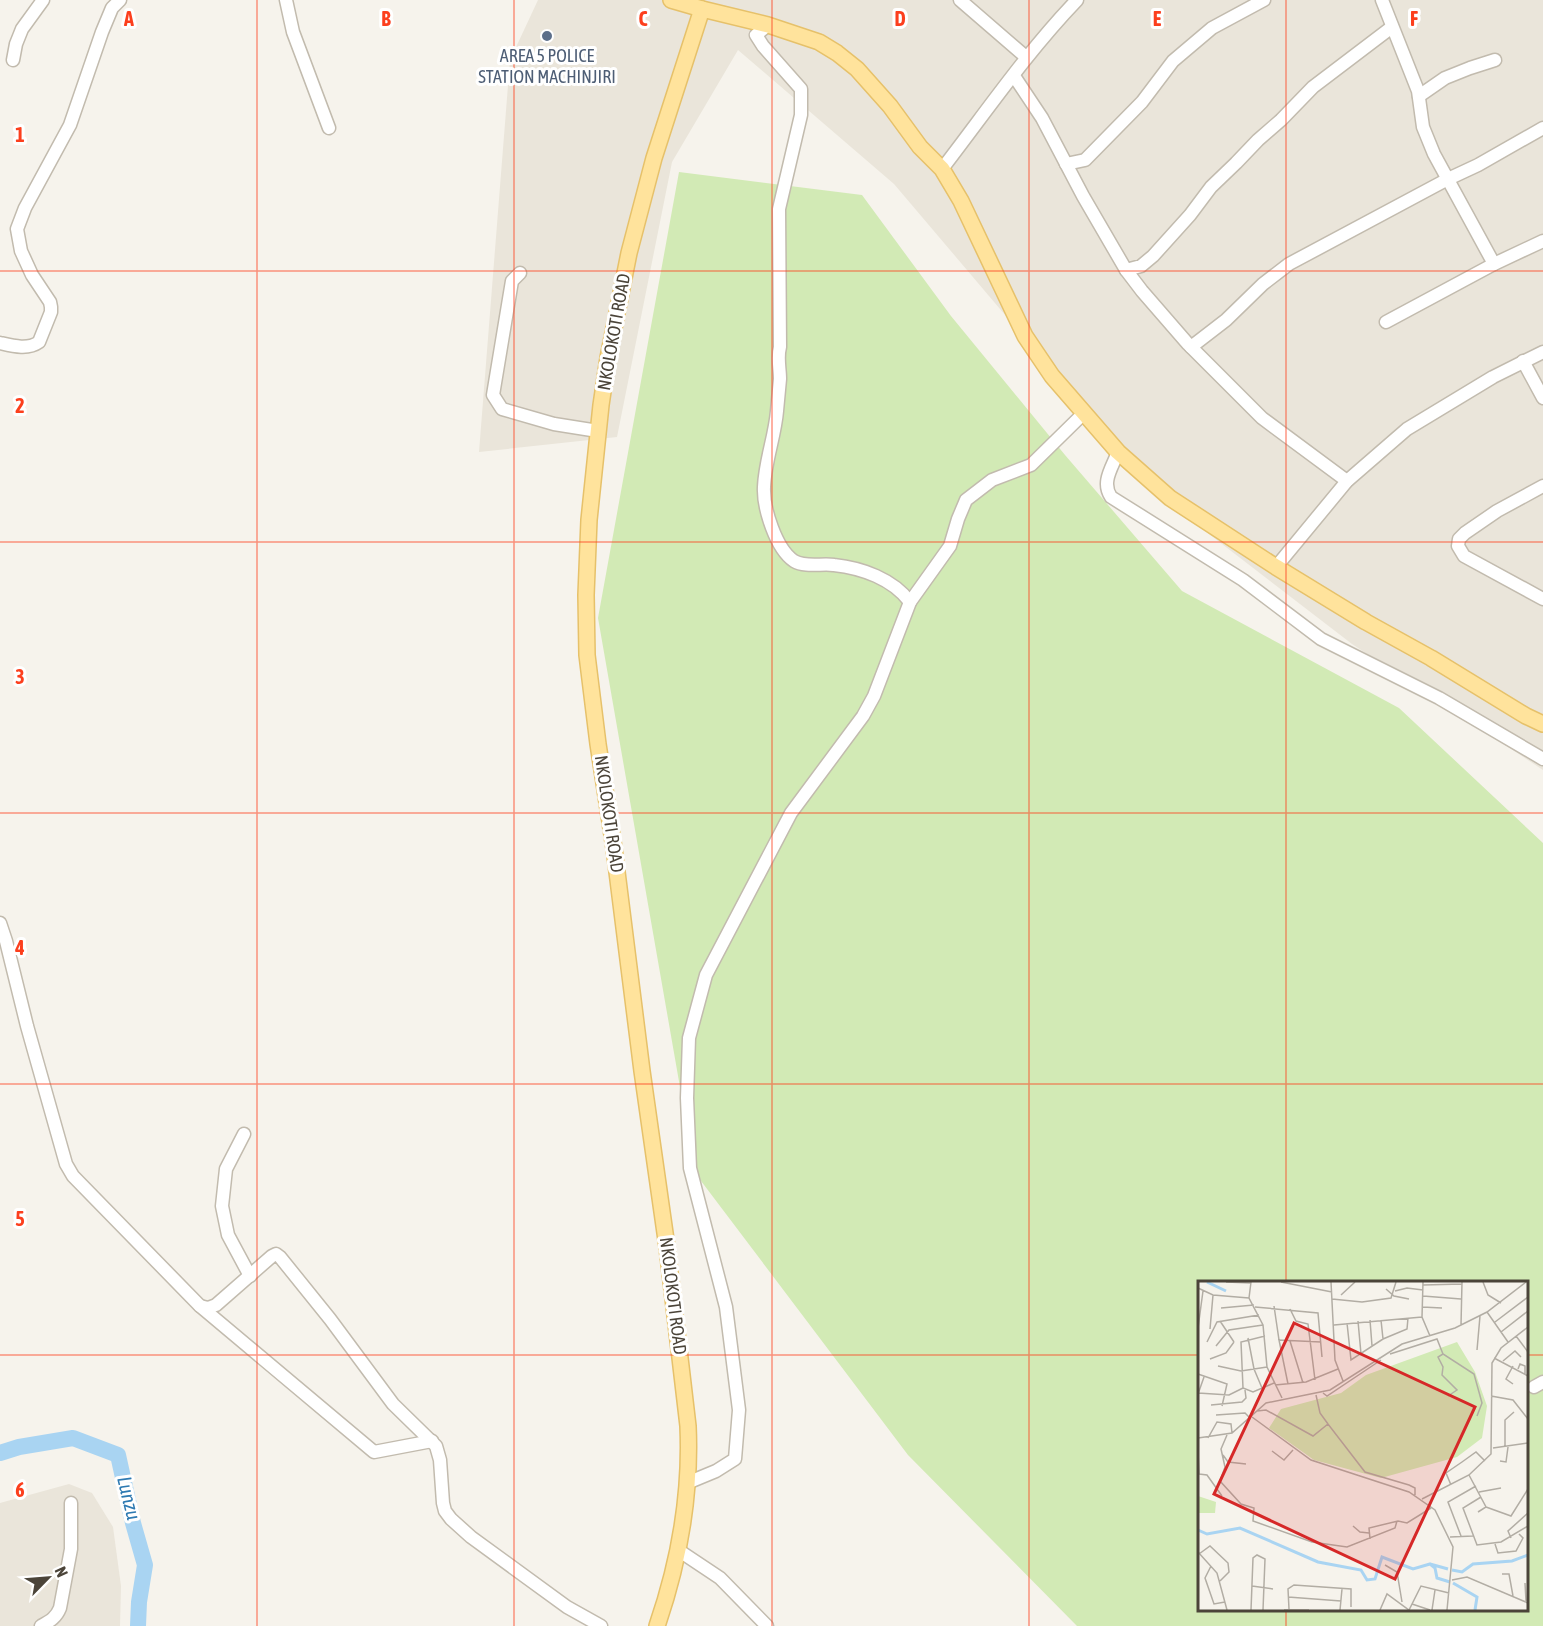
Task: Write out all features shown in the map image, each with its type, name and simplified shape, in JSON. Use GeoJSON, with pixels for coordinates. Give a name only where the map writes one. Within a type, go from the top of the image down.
{"type":"FeatureCollection","features":[{"type":"Feature","properties":{"kind":"main road"},"geometry":{"type":"LineString","coordinates":[[671,0],[768,25],[819,42],[837,53],[856,69],[890,106],[920,147],[942,169],[961,201],[1025,336],[1052,376],[1118,452],[1170,498],[1276,567],[1543,724]]}},
{"type":"Feature","properties":{"kind":"main road","name":"NKOLOKOTI ROAD"},"geometry":{"type":"LineString","coordinates":[[657,1626],[669,1592],[678,1550],[687,1483],[689,1446],[685,1391],[667,1247],[587,655],[586,595],[589,520],[608,358],[629,253],[694,5]]}},
{"type":"Feature","properties":{"kind":"street"},"geometry":{"type":"LineString","coordinates":[[13,60],[22,29],[44,0]]}},
{"type":"Feature","properties":{"kind":"street"},"geometry":{"type":"LineString","coordinates":[[0,343],[28,347],[35,345],[39,342],[51,312],[50,302],[32,275],[21,251],[17,229],[25,208],[70,125],[102,32],[112,8],[120,0]]}},
{"type":"Feature","properties":{"kind":"street"},"geometry":{"type":"LineString","coordinates":[[286,0],[293,32],[329,128]]}},
{"type":"Feature","properties":{"kind":"street"},"geometry":{"type":"LineString","coordinates":[[960,0],[1026,57]]}},
{"type":"Feature","properties":{"kind":"street"},"geometry":{"type":"LineString","coordinates":[[942,169],[1014,76],[1026,57],[1077,0]]}},
{"type":"Feature","properties":{"kind":"street"},"geometry":{"type":"LineString","coordinates":[[1066,164],[1085,160],[1142,102],[1173,62],[1212,28],[1264,0]]}},
{"type":"Feature","properties":{"kind":"street"},"geometry":{"type":"LineString","coordinates":[[1382,0],[1419,96],[1423,127],[1434,154],[1494,264]]}},
{"type":"Feature","properties":{"kind":"street"},"geometry":{"type":"LineString","coordinates":[[768,25],[756,35],[801,89],[801,115],[779,209],[780,347],[778,357],[780,378],[777,417],[764,489],[772,529],[777,542],[794,561],[814,566],[833,564],[867,572],[891,585],[905,595],[910,602]]}},
{"type":"Feature","properties":{"kind":"street"},"geometry":{"type":"LineString","coordinates":[[1126,270],[1141,266],[1153,256],[1190,215],[1211,187],[1313,87],[1392,27]]}},
{"type":"Feature","properties":{"kind":"street"},"geometry":{"type":"LineString","coordinates":[[1419,96],[1445,78],[1496,60]]}},
{"type":"Feature","properties":{"kind":"street"},"geometry":{"type":"LineString","coordinates":[[1014,76],[1042,118],[1083,196],[1126,270],[1191,347],[1262,418],[1347,482]]}},
{"type":"Feature","properties":{"kind":"street"},"geometry":{"type":"LineString","coordinates":[[1191,347],[1226,320],[1263,284],[1289,264],[1486,161],[1543,128]]}},
{"type":"Feature","properties":{"kind":"street"},"geometry":{"type":"LineString","coordinates":[[1386,322],[1494,264],[1543,241]]}},
{"type":"Feature","properties":{"kind":"street"},"geometry":{"type":"LineString","coordinates":[[520,273],[512,281],[494,395],[502,409],[554,424],[598,431]]}},
{"type":"Feature","properties":{"kind":"street"},"geometry":{"type":"LineString","coordinates":[[1276,567],[1347,482],[1407,429],[1493,377],[1543,352]]}},
{"type":"Feature","properties":{"kind":"street"},"geometry":{"type":"LineString","coordinates":[[1523,361],[1543,398]]}},
{"type":"Feature","properties":{"kind":"street"},"geometry":{"type":"LineString","coordinates":[[687,1483],[735,1460],[739,1410],[726,1307],[690,1168],[687,1098],[689,1038],[706,975],[791,813],[863,716],[874,696],[910,602],[950,546],[966,500],[992,480],[1031,465],[1084,413]]}},
{"type":"Feature","properties":{"kind":"street"},"geometry":{"type":"LineString","coordinates":[[1118,452],[1106,482],[1111,497],[1244,580],[1321,639],[1439,698],[1543,759]]}},
{"type":"Feature","properties":{"kind":"street"},"geometry":{"type":"LineString","coordinates":[[1543,486],[1497,511],[1465,533],[1458,539],[1458,546],[1464,556],[1543,598]]}},
{"type":"Feature","properties":{"kind":"street"},"geometry":{"type":"LineString","coordinates":[[0,923],[66,1164],[73,1176],[200,1306],[374,1452],[432,1441]]}},
{"type":"Feature","properties":{"kind":"street"},"geometry":{"type":"LineString","coordinates":[[244,1134],[226,1169],[222,1206],[228,1235],[250,1276]]}},
{"type":"Feature","properties":{"kind":"street"},"geometry":{"type":"LineString","coordinates":[[200,1306],[208,1308],[216,1305],[272,1256],[276,1254],[280,1257],[330,1319],[393,1404],[436,1446],[439,1452],[443,1503],[451,1519],[471,1537],[567,1607],[601,1626]]}},
{"type":"Feature","properties":{"kind":"street"},"geometry":{"type":"LineString","coordinates":[[41,1626],[52,1620],[60,1608],[70,1549],[70,1503]]}},
{"type":"Feature","properties":{"kind":"street"},"geometry":{"type":"LineString","coordinates":[[678,1550],[720,1578],[766,1626]]}},
{"type":"Feature","properties":{"kind":"shaded area"},"geometry":{"type":"Polygon","coordinates":[[[538,0],[1543,0],[1543,770],[1352,644],[1157,494],[894,184],[738,50],[672,162],[617,437],[479,452],[510,60],[538,0]]]}},
{"type":"Feature","properties":{"kind":"shaded area"},"geometry":{"type":"Polygon","coordinates":[[[69,1484],[92,1493],[113,1527],[121,1586],[120,1626],[0,1626],[0,1503],[69,1484]]]}},
{"type":"Feature","properties":{"kind":"green space"},"geometry":{"type":"Polygon","coordinates":[[[679,172],[862,195],[951,316],[1065,455],[1182,591],[1399,708],[1543,843],[1543,1626],[1077,1626],[908,1455],[695,1173],[598,618],[679,172]]]}},
{"type":"Feature","properties":{"kind":"waterway","name":"Lunzu"},"geometry":{"type":"LineString","coordinates":[[0,1453],[19,1447],[73,1438],[118,1455],[145,1565],[138,1626]]}},
{"type":"Feature","properties":{"kind":"place","name":"AREA 5 POLICE STATION MACHINJIRI"},"geometry":{"type":"Point","coordinates":[547,36]}}]}
